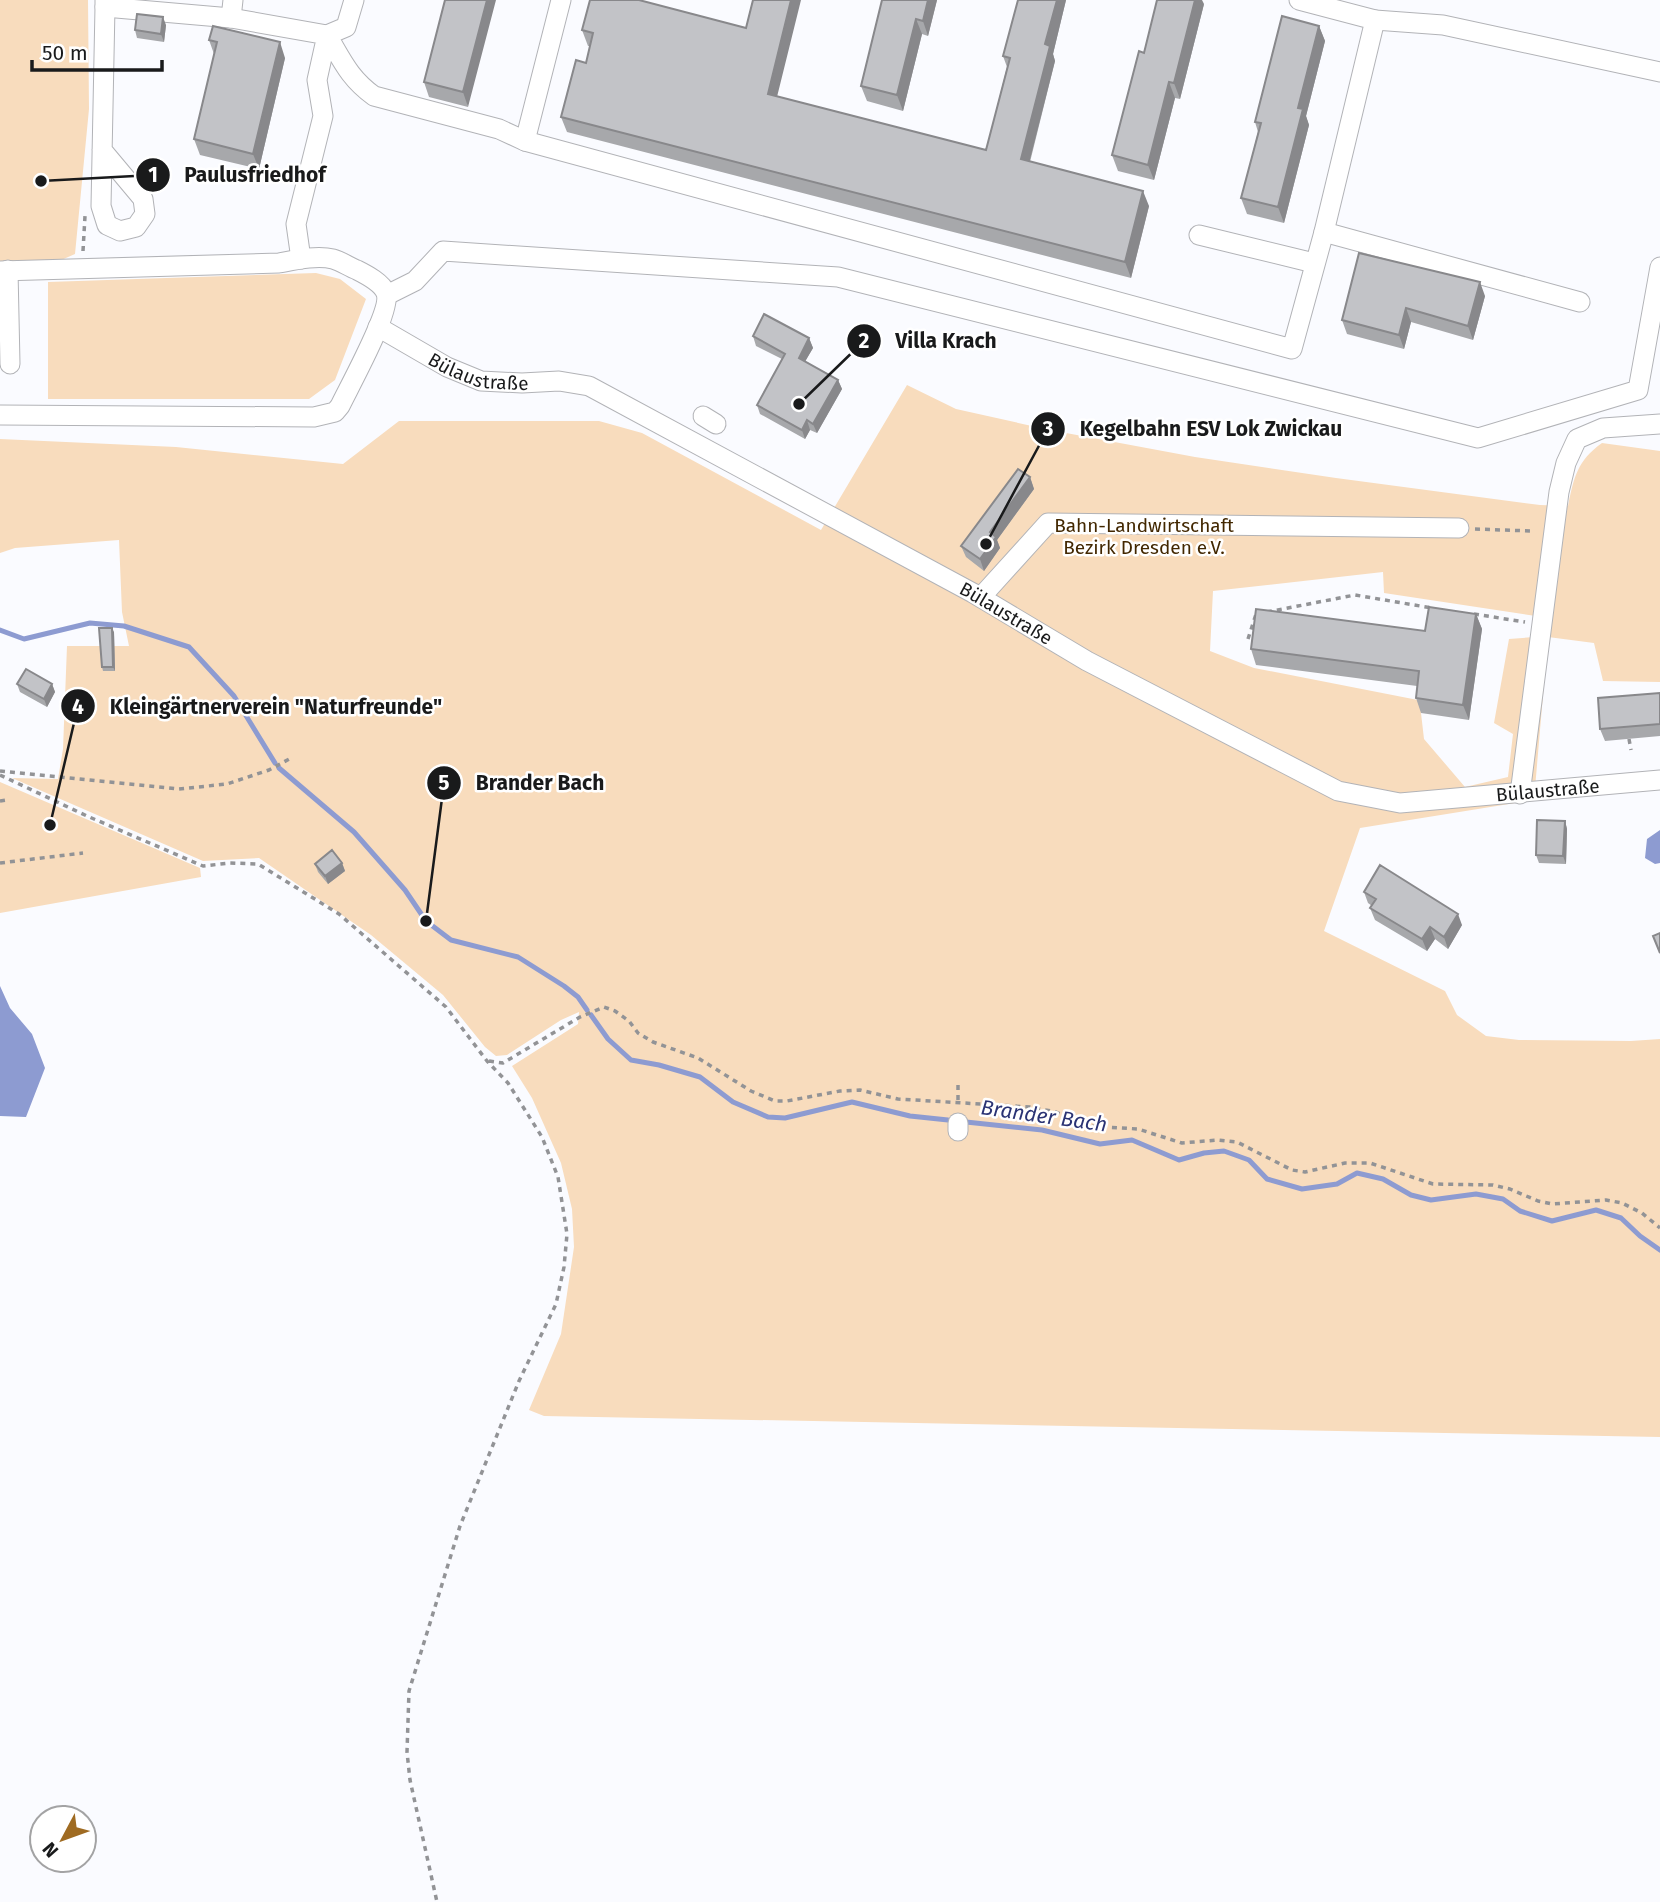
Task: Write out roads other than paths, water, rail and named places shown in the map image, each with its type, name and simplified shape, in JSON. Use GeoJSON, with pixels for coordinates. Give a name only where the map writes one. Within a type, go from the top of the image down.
{"type":"FeatureCollection","features":[{"type":"Feature","properties":{"kind":"street"},"geometry":{"type":"LineString","coordinates":[[102,150],[105,4],[232,9],[327,35],[346,27],[354,0]]}},
{"type":"Feature","properties":{"kind":"street"},"geometry":{"type":"LineString","coordinates":[[525,141],[561,0]]}},
{"type":"Feature","properties":{"kind":"street"},"geometry":{"type":"LineString","coordinates":[[1299,0],[1375,20],[1443,25],[1660,72]]}},
{"type":"Feature","properties":{"kind":"street"},"geometry":{"type":"LineString","coordinates":[[327,35],[344,67],[361,87],[374,96],[499,129],[525,141],[1292,349],[1324,232],[1375,20]]}},
{"type":"Feature","properties":{"kind":"street"},"geometry":{"type":"LineString","coordinates":[[301,259],[296,224],[323,116],[317,80],[327,35]]}},
{"type":"Feature","properties":{"kind":"street"},"geometry":{"type":"LineString","coordinates":[[1324,232],[1580,302]]}},
{"type":"Feature","properties":{"kind":"street"},"geometry":{"type":"LineString","coordinates":[[1199,235],[1314,263]]}},
{"type":"Feature","properties":{"kind":"street"},"geometry":{"type":"LineString","coordinates":[[387,295],[415,281],[443,251],[838,277],[1478,438],[1638,390],[1654,329],[1660,267]]}},
{"type":"Feature","properties":{"kind":"street"},"geometry":{"type":"LineString","coordinates":[[0,415],[321,416],[335,412],[378,327],[387,295],[382,286],[365,274],[332,259],[301,259],[279,263],[4,270],[10,364]]}},
{"type":"Feature","properties":{"kind":"street","name":"Bülaustraße"},"geometry":{"type":"LineString","coordinates":[[378,327],[447,367],[481,381],[559,381],[589,386],[981,597],[1087,661],[1338,791],[1400,803],[1660,780]]}},
{"type":"Feature","properties":{"kind":"street"},"geometry":{"type":"LineString","coordinates":[[1520,794],[1559,492],[1566,463],[1577,439],[1603,428],[1660,424]]}},
{"type":"Feature","properties":{"kind":"street"},"geometry":{"type":"LineString","coordinates":[[981,597],[1048,523],[1459,528]]}},
{"type":"Feature","properties":{"kind":"water"},"geometry":{"type":"Polygon","coordinates":[[[1660,830],[1660,863],[1655,864],[1645,858],[1647,839],[1660,830]]]}},
{"type":"Feature","properties":{"kind":"water"},"geometry":{"type":"Polygon","coordinates":[[[0,986],[10,1008],[32,1034],[45,1068],[26,1117],[0,1116],[0,986]]]}},
{"type":"Feature","properties":{"kind":"waterway","name":"Brander Bach"},"geometry":{"type":"LineString","coordinates":[[0,630],[24,639],[90,623],[124,626],[189,647],[234,696],[275,763]]}},
{"type":"Feature","properties":{"kind":"waterway","name":"Brander Bach"},"geometry":{"type":"LineString","coordinates":[[279,768],[354,832],[405,890],[426,921],[451,940],[518,957],[564,986],[578,997],[587,1010]]}},
{"type":"Feature","properties":{"kind":"waterway","name":"Brander Bach"},"geometry":{"type":"LineString","coordinates":[[591,1015],[608,1039],[631,1060],[700,1077],[733,1102],[768,1117],[785,1118],[852,1102],[910,1116],[948,1120]]}},
{"type":"Feature","properties":{"kind":"waterway","name":"Brander Bach"},"geometry":{"type":"LineString","coordinates":[[966,1122],[1042,1130],[1100,1144],[1132,1140],[1179,1160],[1224,1151],[1249,1160],[1267,1179],[1302,1189],[1337,1184],[1357,1173],[1383,1179],[1411,1195],[1431,1200],[1476,1194],[1503,1199],[1520,1211],[1552,1221],[1596,1210],[1621,1218],[1660,1250]]}},
{"type":"Feature","properties":{"kind":"place","name":"Paulusfriedhof"},"geometry":{"type":"Point","coordinates":[41,181]}},
{"type":"Feature","properties":{"kind":"place","name":"Villa Krach"},"geometry":{"type":"Point","coordinates":[799,404]}},
{"type":"Feature","properties":{"kind":"place","name":"Kegelbahn ESV Lok Zwickau"},"geometry":{"type":"Point","coordinates":[986,544]}},
{"type":"Feature","properties":{"kind":"place","name":"Kleingärtnerverein \"Naturfreunde\""},"geometry":{"type":"Point","coordinates":[50,825]}},
{"type":"Feature","properties":{"kind":"place","name":"Brander Bach"},"geometry":{"type":"Point","coordinates":[426,921]}},
{"type":"Feature","properties":{"kind":"park label","name":"Bahn-Landwirtschaft Bezirk Dresden e.V."},"geometry":{"type":"Point","coordinates":[1144,536]}}]}
